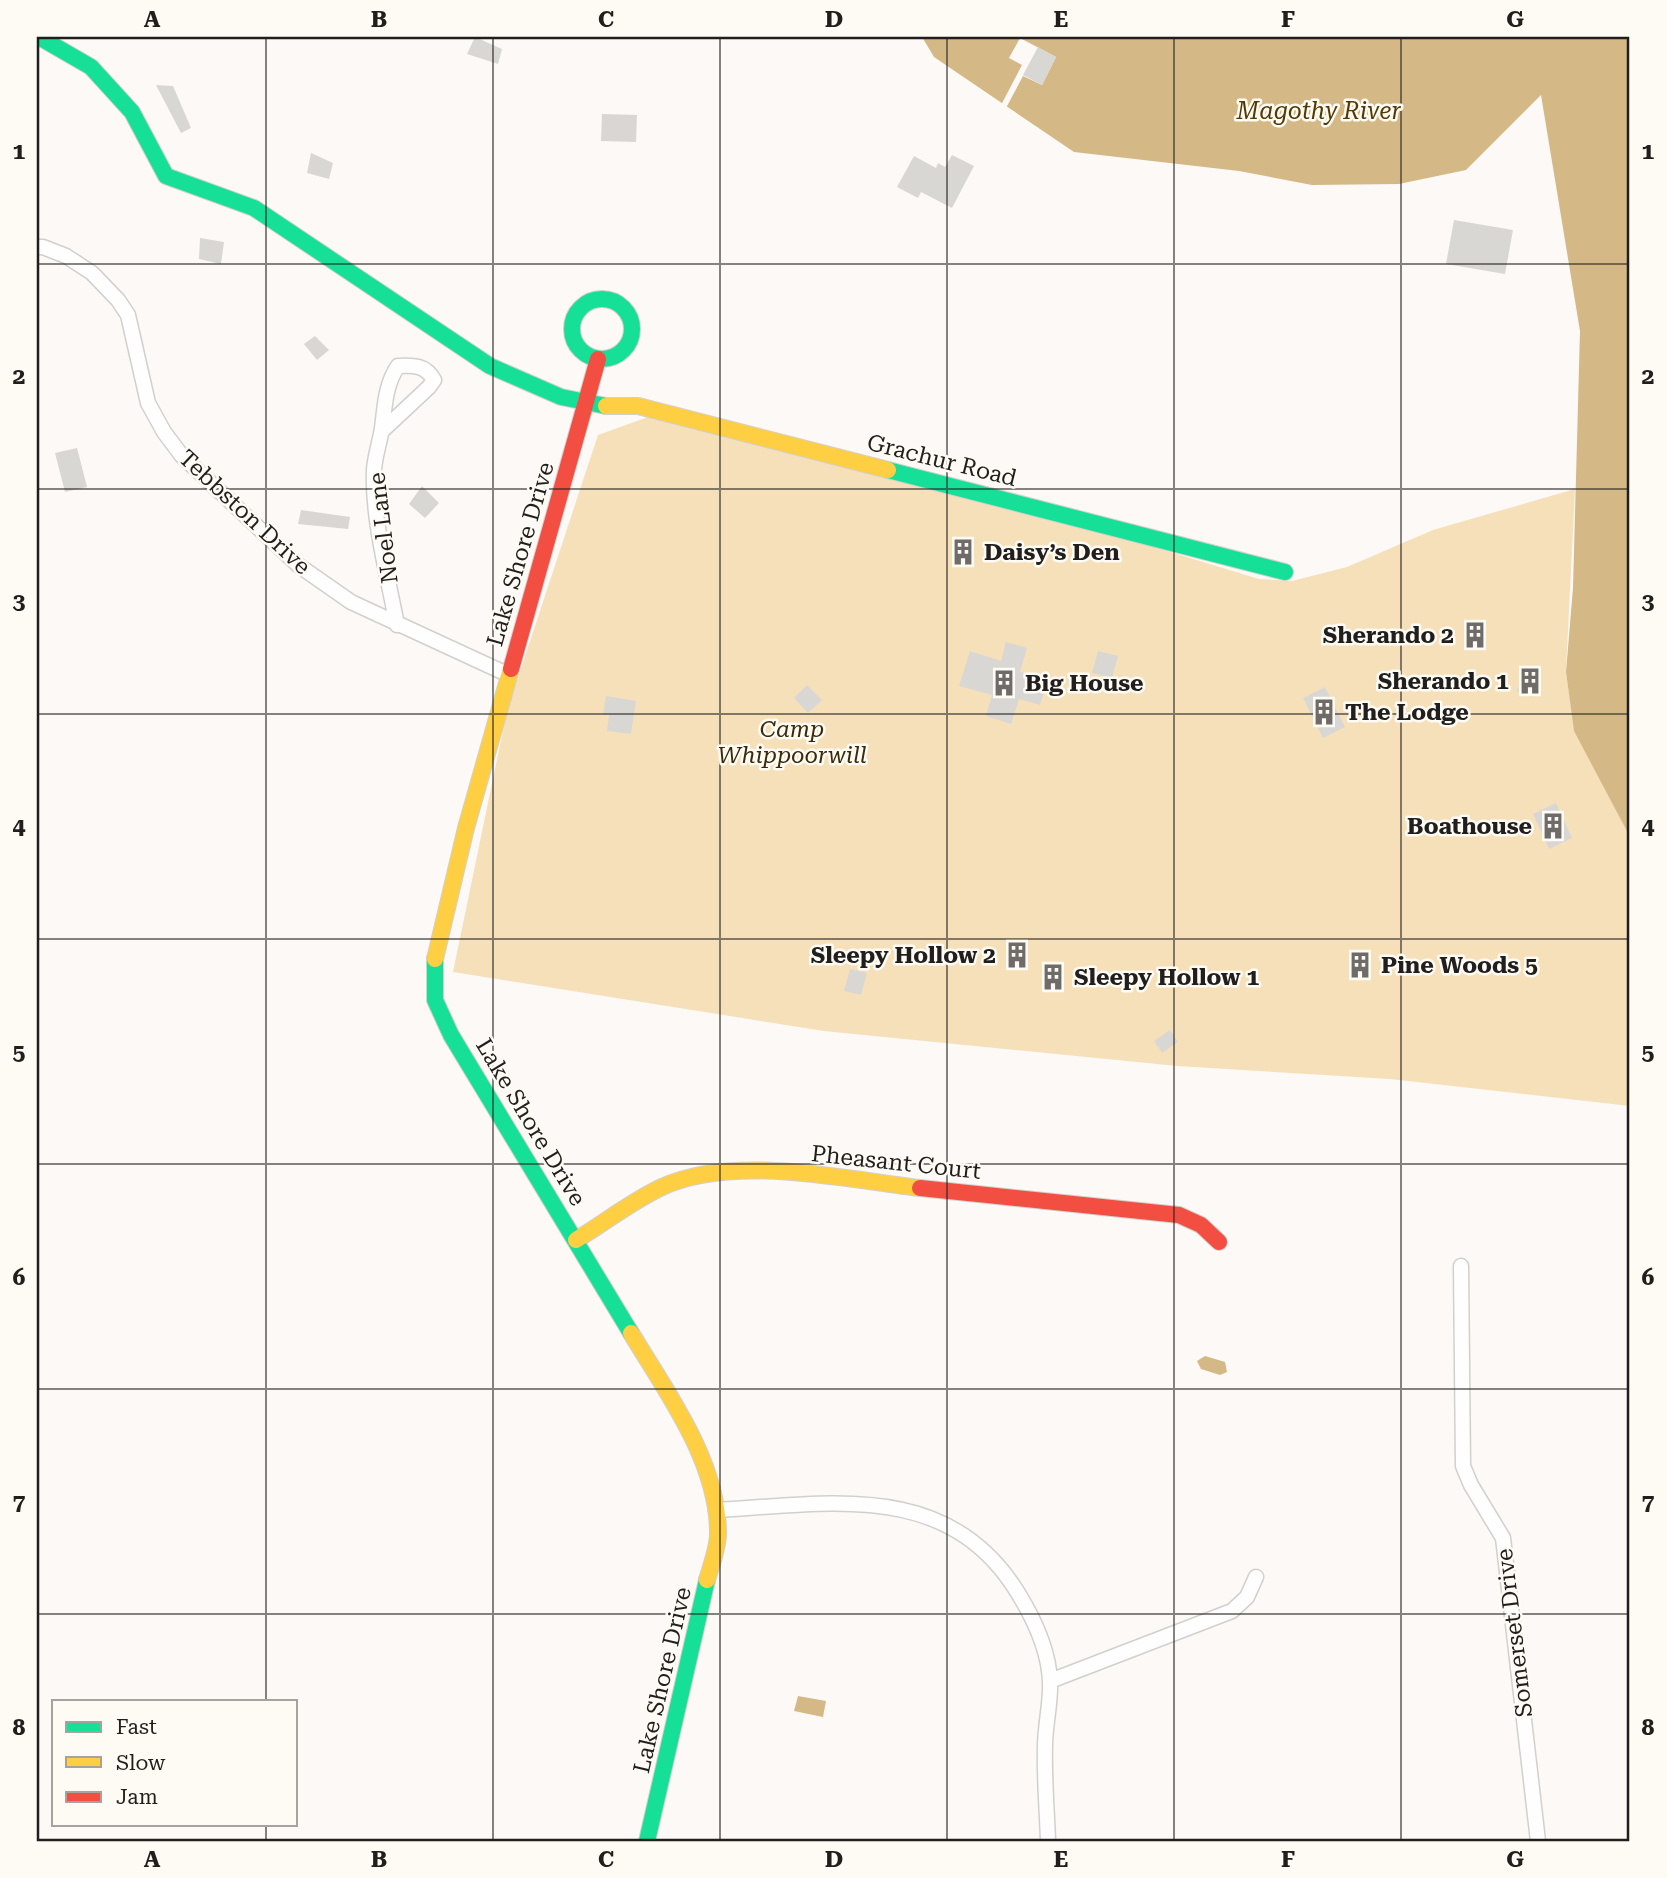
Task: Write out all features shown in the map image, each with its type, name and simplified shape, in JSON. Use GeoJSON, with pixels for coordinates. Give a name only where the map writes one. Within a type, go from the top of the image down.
{"type":"FeatureCollection","features":[{"type":"Feature","properties":{"kind":"street"},"geometry":{"type":"LineString","coordinates":[[39,37],[91,66],[132,112],[166,176],[189,187],[254,208],[490,366],[523,383],[586,406]]}},
{"type":"Feature","properties":{"kind":"street","name":"Tebbston Drive"},"geometry":{"type":"LineString","coordinates":[[37,247],[66,256],[92,273],[118,300],[128,315],[148,403],[182,456],[298,565],[351,602],[509,675]]}},
{"type":"Feature","properties":{"kind":"street","name":"Lake Shore Drive"},"geometry":{"type":"LineString","coordinates":[[598,359],[444,914],[435,954],[433,993],[451,1035],[693,1439],[708,1473],[718,1534],[647,1841]]}},
{"type":"Feature","properties":{"kind":"street","name":"Noel Lane"},"geometry":{"type":"LineString","coordinates":[[382,431],[434,380],[426,369],[398,366],[389,379],[374,473],[384,558],[397,625]]}},
{"type":"Feature","properties":{"kind":"street","name":"Grachur Road"},"geometry":{"type":"LineString","coordinates":[[586,406],[638,406],[1284,572]]}},
{"type":"Feature","properties":{"kind":"street","name":"Pheasant Court"},"geometry":{"type":"LineString","coordinates":[[576,1240],[662,1187],[706,1172],[755,1170],[1179,1215],[1201,1225],[1219,1242]]}},
{"type":"Feature","properties":{"kind":"street","name":"Somerset Drive"},"geometry":{"type":"LineString","coordinates":[[1461,1266],[1464,1466],[1471,1486],[1503,1538],[1538,1841]]}},
{"type":"Feature","properties":{"kind":"street"},"geometry":{"type":"LineString","coordinates":[[716,1510],[882,1504],[926,1516],[959,1531],[984,1549],[1005,1572],[1040,1635],[1050,1681],[1045,1745],[1048,1841]]}},
{"type":"Feature","properties":{"kind":"street"},"geometry":{"type":"LineString","coordinates":[[1050,1681],[1232,1611],[1247,1597],[1256,1577]]}},
{"type":"Feature","properties":{"kind":"green space","name":"Camp Whippoorwill"},"geometry":{"type":"Polygon","coordinates":[[[648,417],[1144,544],[1259,579],[1292,581],[1347,567],[1433,530],[1575,489],[1566,671],[1574,729],[1630,837],[1630,1106],[1390,1079],[1177,1066],[824,1031],[453,972],[507,711],[598,435],[648,417]]]}},
{"type":"Feature","properties":{"kind":"water","name":"Magothy River"},"geometry":{"type":"Polygon","coordinates":[[[922,37],[1630,37],[1630,837],[1574,731],[1566,672],[1573,588],[1580,331],[1541,95],[1466,170],[1399,184],[1312,185],[1239,171],[1074,152],[934,57],[922,37]]]}},
{"type":"Feature","properties":{"kind":"water"},"geometry":{"type":"Polygon","coordinates":[[[1205,1356],[1225,1362],[1227,1372],[1220,1375],[1201,1369],[1197,1361],[1205,1356]]]}},
{"type":"Feature","properties":{"kind":"water"},"geometry":{"type":"Polygon","coordinates":[[[798,1696],[826,1701],[823,1717],[794,1711],[798,1696]]]}},
{"type":"Feature","properties":{"kind":"pier"},"geometry":{"type":"Polygon","coordinates":[[[1020,38],[1056,57],[1042,85],[1023,76],[1005,110],[1000,107],[1022,65],[1009,58],[1020,38]]]}},
{"type":"Feature","properties":{"kind":"building"},"geometry":{"type":"Polygon","coordinates":[[[475,37],[502,49],[498,64],[467,54],[475,37]]]}},
{"type":"Feature","properties":{"kind":"building"},"geometry":{"type":"Polygon","coordinates":[[[1038,47],[1056,57],[1042,85],[1023,75],[1038,47]]]}},
{"type":"Feature","properties":{"kind":"building"},"geometry":{"type":"Polygon","coordinates":[[[156,85],[173,86],[191,128],[181,133],[156,85]]]}},
{"type":"Feature","properties":{"kind":"building"},"geometry":{"type":"Polygon","coordinates":[[[602,114],[637,115],[636,142],[601,141],[602,114]]]}},
{"type":"Feature","properties":{"kind":"building"},"geometry":{"type":"Polygon","coordinates":[[[311,153],[333,163],[329,179],[307,173],[311,153]]]}},
{"type":"Feature","properties":{"kind":"building"},"geometry":{"type":"Polygon","coordinates":[[[952,155],[974,166],[952,208],[921,192],[918,198],[897,187],[914,156],[936,168],[938,163],[945,167],[952,155]]]}},
{"type":"Feature","properties":{"kind":"building"},"geometry":{"type":"Polygon","coordinates":[[[1454,220],[1513,230],[1505,274],[1446,264],[1454,220]]]}},
{"type":"Feature","properties":{"kind":"building"},"geometry":{"type":"Polygon","coordinates":[[[200,238],[224,242],[221,264],[199,259],[200,238]]]}},
{"type":"Feature","properties":{"kind":"building"},"geometry":{"type":"Polygon","coordinates":[[[315,336],[329,350],[317,360],[304,344],[315,336]]]}},
{"type":"Feature","properties":{"kind":"building"},"geometry":{"type":"Polygon","coordinates":[[[77,448],[87,487],[65,492],[55,453],[77,448]]]}},
{"type":"Feature","properties":{"kind":"building"},"geometry":{"type":"Polygon","coordinates":[[[422,486],[439,503],[425,518],[409,504],[422,486]]]}},
{"type":"Feature","properties":{"kind":"building"},"geometry":{"type":"Polygon","coordinates":[[[301,510],[350,517],[348,529],[298,524],[301,510]]]}},
{"type":"Feature","properties":{"kind":"building","name":"Big House"},"geometry":{"type":"Polygon","coordinates":[[[1006,642],[1027,648],[1020,672],[1048,680],[1040,705],[1019,699],[1011,724],[986,716],[992,695],[959,686],[970,651],[1001,661],[1006,642]]]}},
{"type":"Feature","properties":{"kind":"building"},"geometry":{"type":"Polygon","coordinates":[[[1098,651],[1118,656],[1112,678],[1092,673],[1098,651]]]}},
{"type":"Feature","properties":{"kind":"building","name":"Sherando 1"},"geometry":{"type":"Polygon","coordinates":[[[1525,671],[1540,677],[1532,697],[1517,691],[1525,671]]]}},
{"type":"Feature","properties":{"kind":"building"},"geometry":{"type":"Polygon","coordinates":[[[807,685],[822,700],[808,713],[794,698],[807,685]]]}},
{"type":"Feature","properties":{"kind":"building","name":"The Lodge"},"geometry":{"type":"Polygon","coordinates":[[[1325,687],[1345,727],[1323,738],[1303,698],[1325,687]]]}},
{"type":"Feature","properties":{"kind":"building"},"geometry":{"type":"Polygon","coordinates":[[[606,696],[636,701],[631,734],[607,731],[609,715],[603,715],[606,696]]]}},
{"type":"Feature","properties":{"kind":"building","name":"Boathouse"},"geometry":{"type":"Polygon","coordinates":[[[1556,803],[1572,838],[1549,849],[1533,814],[1556,803]]]}},
{"type":"Feature","properties":{"kind":"building","name":"Sleepy Hollow 2"},"geometry":{"type":"Polygon","coordinates":[[[1021,945],[1027,960],[1014,965],[1008,950],[1021,945]]]}},
{"type":"Feature","properties":{"kind":"building"},"geometry":{"type":"Polygon","coordinates":[[[850,969],[867,973],[861,995],[844,991],[850,969]]]}},
{"type":"Feature","properties":{"kind":"building"},"geometry":{"type":"Polygon","coordinates":[[[1170,1030],[1178,1042],[1162,1053],[1154,1041],[1170,1030]]]}},
{"type":"Feature","properties":{"kind":"traffic: fast"},"geometry":{"type":"LineString","coordinates":[[39,37],[91,67],[132,112],[166,176],[254,208],[490,366],[561,397],[606,406]]}},
{"type":"Feature","properties":{"kind":"traffic: fast"},"geometry":{"type":"LineString","coordinates":[[596,299],[608,299],[627,312],[632,329],[630,341],[619,354],[608,359],[596,359],[577,346],[572,335],[572,323],[585,304],[596,299]]}},
{"type":"Feature","properties":{"kind":"traffic: fast"},"geometry":{"type":"LineString","coordinates":[[888,470],[1285,572]]}},
{"type":"Feature","properties":{"kind":"traffic: fast"},"geometry":{"type":"LineString","coordinates":[[435,959],[435,1000],[451,1035],[631,1333]]}},
{"type":"Feature","properties":{"kind":"traffic: fast"},"geometry":{"type":"LineString","coordinates":[[647,1841],[707,1580]]}},
{"type":"Feature","properties":{"kind":"traffic: slow"},"geometry":{"type":"LineString","coordinates":[[606,406],[638,406],[888,470]]}},
{"type":"Feature","properties":{"kind":"traffic: slow"},"geometry":{"type":"LineString","coordinates":[[435,959],[466,828],[511,669]]}},
{"type":"Feature","properties":{"kind":"traffic: slow"},"geometry":{"type":"LineString","coordinates":[[576,1240],[662,1187],[690,1177],[721,1172],[789,1172],[920,1188]]}},
{"type":"Feature","properties":{"kind":"traffic: slow"},"geometry":{"type":"LineString","coordinates":[[631,1333],[688,1428],[709,1480],[716,1506],[718,1533],[716,1551],[707,1580]]}},
{"type":"Feature","properties":{"kind":"traffic: jam"},"geometry":{"type":"LineString","coordinates":[[511,669],[598,359]]}},
{"type":"Feature","properties":{"kind":"traffic: jam"},"geometry":{"type":"LineString","coordinates":[[920,1188],[1179,1215],[1201,1225],[1219,1242]]}},
{"type":"Feature","properties":{"kind":"place","name":"Daisy’s Den"},"geometry":{"type":"Point","coordinates":[963,552]}},
{"type":"Feature","properties":{"kind":"place","name":"Sherando 2"},"geometry":{"type":"Point","coordinates":[1475,635]}},
{"type":"Feature","properties":{"kind":"place","name":"Sherando 1"},"geometry":{"type":"Point","coordinates":[1530,681]}},
{"type":"Feature","properties":{"kind":"place","name":"Big House"},"geometry":{"type":"Point","coordinates":[1004,683]}},
{"type":"Feature","properties":{"kind":"place","name":"The Lodge"},"geometry":{"type":"Point","coordinates":[1324,712]}},
{"type":"Feature","properties":{"kind":"place","name":"Boathouse"},"geometry":{"type":"Point","coordinates":[1553,826]}},
{"type":"Feature","properties":{"kind":"place","name":"Sleepy Hollow 2"},"geometry":{"type":"Point","coordinates":[1017,955]}},
{"type":"Feature","properties":{"kind":"place","name":"Pine Woods 5"},"geometry":{"type":"Point","coordinates":[1360,965]}},
{"type":"Feature","properties":{"kind":"place","name":"Sleepy Hollow 1"},"geometry":{"type":"Point","coordinates":[1053,977]}}]}
